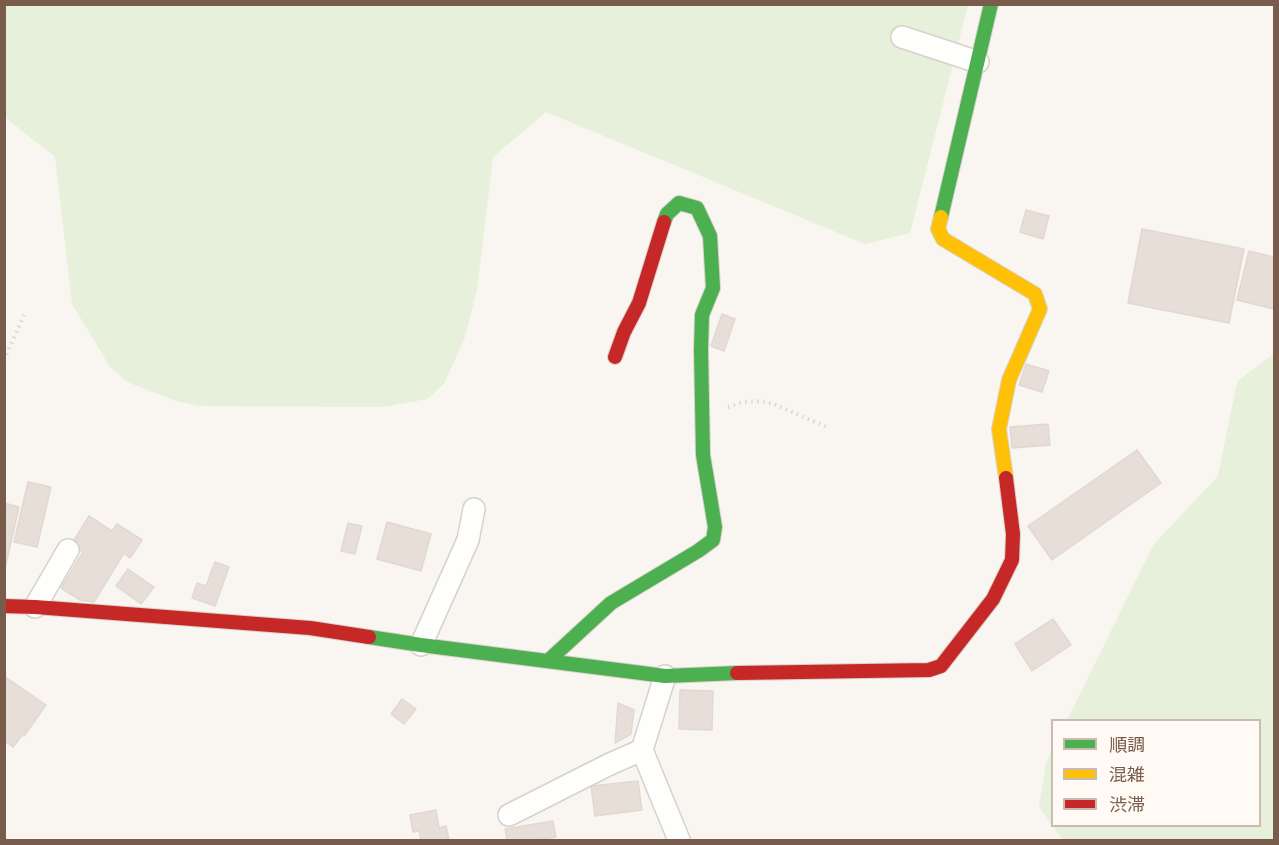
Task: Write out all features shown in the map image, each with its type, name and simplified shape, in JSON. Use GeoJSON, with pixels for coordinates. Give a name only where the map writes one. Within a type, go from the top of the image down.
{"type":"FeatureCollection","features":[{"type":"Feature","properties":{"kind":"street"},"geometry":{"type":"LineString","coordinates":[[4,606],[310,628],[421,645],[665,676],[928,670],[941,666],[993,599],[1012,560],[1013,534],[999,429],[1009,380],[1040,309],[1035,294],[943,239],[938,229],[991,4]]}},
{"type":"Feature","properties":{"kind":"street"},"geometry":{"type":"LineString","coordinates":[[902,37],[978,62]]}},
{"type":"Feature","properties":{"kind":"street"},"geometry":{"type":"LineString","coordinates":[[548,661],[611,603],[699,551],[713,540],[715,527],[703,455],[701,350],[702,315],[713,288],[710,236],[697,208],[679,203],[667,214],[639,303],[624,332],[615,357]]}},
{"type":"Feature","properties":{"kind":"street"},"geometry":{"type":"LineString","coordinates":[[421,645],[468,540],[474,509]]}},
{"type":"Feature","properties":{"kind":"street"},"geometry":{"type":"LineString","coordinates":[[35,607],[68,550]]}},
{"type":"Feature","properties":{"kind":"street"},"geometry":{"type":"LineString","coordinates":[[665,676],[642,750],[679,840]]}},
{"type":"Feature","properties":{"kind":"street"},"geometry":{"type":"LineString","coordinates":[[509,815],[642,750]]}},
{"type":"Feature","properties":{"kind":"path"},"geometry":{"type":"LineString","coordinates":[[4,360],[24,315]]}},
{"type":"Feature","properties":{"kind":"path"},"geometry":{"type":"LineString","coordinates":[[726,408],[743,402],[761,401],[774,404],[830,428]]}},
{"type":"Feature","properties":{"kind":"green space"},"geometry":{"type":"Polygon","coordinates":[[[4,5],[968,5],[910,233],[865,244],[546,112],[493,157],[477,290],[465,337],[444,384],[427,399],[383,407],[200,406],[176,401],[127,382],[110,367],[72,304],[55,157],[5,117],[4,5]]]}},
{"type":"Feature","properties":{"kind":"green space"},"geometry":{"type":"Polygon","coordinates":[[[1274,353],[1274,840],[1063,840],[1054,827],[1261,827],[1261,719],[1067,719],[1154,544],[1218,476],[1237,382],[1274,353]]]}},
{"type":"Feature","properties":{"kind":"green space"},"geometry":{"type":"Polygon","coordinates":[[[1051,751],[1051,824],[1039,807],[1046,763],[1051,751]]]}},
{"type":"Feature","properties":{"kind":"building"},"geometry":{"type":"Polygon","coordinates":[[[1026,210],[1049,216],[1043,239],[1020,232],[1026,210]]]}},
{"type":"Feature","properties":{"kind":"building"},"geometry":{"type":"Polygon","coordinates":[[[1142,229],[1244,249],[1229,323],[1128,303],[1142,229]]]}},
{"type":"Feature","properties":{"kind":"building"},"geometry":{"type":"Polygon","coordinates":[[[1249,251],[1274,257],[1274,309],[1237,300],[1249,251]]]}},
{"type":"Feature","properties":{"kind":"building"},"geometry":{"type":"Polygon","coordinates":[[[722,314],[735,319],[724,351],[711,346],[722,314]]]}},
{"type":"Feature","properties":{"kind":"building"},"geometry":{"type":"Polygon","coordinates":[[[1026,364],[1049,371],[1042,392],[1019,385],[1026,364]]]}},
{"type":"Feature","properties":{"kind":"building"},"geometry":{"type":"Polygon","coordinates":[[[1048,424],[1050,445],[1012,448],[1010,427],[1048,424]]]}},
{"type":"Feature","properties":{"kind":"building"},"geometry":{"type":"Polygon","coordinates":[[[1137,450],[1161,483],[1052,560],[1028,526],[1137,450]]]}},
{"type":"Feature","properties":{"kind":"building"},"geometry":{"type":"Polygon","coordinates":[[[28,482],[51,487],[37,547],[14,542],[28,482]]]}},
{"type":"Feature","properties":{"kind":"building"},"geometry":{"type":"Polygon","coordinates":[[[4,503],[19,507],[4,573],[4,503]]]}},
{"type":"Feature","properties":{"kind":"building"},"geometry":{"type":"Polygon","coordinates":[[[89,516],[112,531],[117,524],[142,540],[130,558],[124,553],[94,602],[80,600],[61,588],[83,552],[71,545],[89,516]]]}},
{"type":"Feature","properties":{"kind":"building"},"geometry":{"type":"Polygon","coordinates":[[[387,522],[431,534],[421,571],[377,559],[387,522]]]}},
{"type":"Feature","properties":{"kind":"building"},"geometry":{"type":"Polygon","coordinates":[[[348,523],[362,526],[355,554],[341,551],[348,523]]]}},
{"type":"Feature","properties":{"kind":"building"},"geometry":{"type":"Polygon","coordinates":[[[215,562],[229,567],[215,606],[192,598],[197,583],[206,586],[215,562]]]}},
{"type":"Feature","properties":{"kind":"building"},"geometry":{"type":"Polygon","coordinates":[[[128,569],[154,587],[141,604],[116,586],[128,569]]]}},
{"type":"Feature","properties":{"kind":"building"},"geometry":{"type":"Polygon","coordinates":[[[1053,619],[1071,645],[1032,671],[1015,644],[1053,619]]]}},
{"type":"Feature","properties":{"kind":"building"},"geometry":{"type":"Polygon","coordinates":[[[4,676],[46,705],[24,736],[22,735],[13,747],[5,741],[4,743],[4,676]]]}},
{"type":"Feature","properties":{"kind":"building"},"geometry":{"type":"Polygon","coordinates":[[[680,690],[713,691],[712,730],[679,729],[680,690]]]}},
{"type":"Feature","properties":{"kind":"building"},"geometry":{"type":"Polygon","coordinates":[[[402,699],[416,709],[404,724],[391,714],[402,699]]]}},
{"type":"Feature","properties":{"kind":"building"},"geometry":{"type":"Polygon","coordinates":[[[618,703],[634,710],[631,734],[615,743],[618,703]]]}},
{"type":"Feature","properties":{"kind":"building"},"geometry":{"type":"Polygon","coordinates":[[[638,781],[642,810],[595,816],[591,786],[638,781]]]}},
{"type":"Feature","properties":{"kind":"building"},"geometry":{"type":"Polygon","coordinates":[[[436,810],[439,828],[446,826],[449,840],[421,840],[419,831],[413,832],[410,815],[436,810]]]}},
{"type":"Feature","properties":{"kind":"building"},"geometry":{"type":"Polygon","coordinates":[[[553,821],[556,837],[507,840],[505,829],[553,821]]]}},
{"type":"Feature","properties":{"kind":"traffic: fast"},"geometry":{"type":"LineString","coordinates":[[941,217],[991,4]]}},
{"type":"Feature","properties":{"kind":"traffic: fast"},"geometry":{"type":"LineString","coordinates":[[548,661],[611,603],[713,540],[715,527],[703,455],[701,350],[702,315],[713,288],[710,236],[697,208],[679,203],[667,214],[664,222]]}},
{"type":"Feature","properties":{"kind":"traffic: fast"},"geometry":{"type":"LineString","coordinates":[[369,637],[665,676],[737,673]]}},
{"type":"Feature","properties":{"kind":"traffic: slow"},"geometry":{"type":"LineString","coordinates":[[941,217],[938,229],[943,239],[1035,294],[1040,309],[1009,380],[999,429],[1006,478]]}},
{"type":"Feature","properties":{"kind":"traffic: jam"},"geometry":{"type":"LineString","coordinates":[[615,357],[624,332],[639,303],[664,222]]}},
{"type":"Feature","properties":{"kind":"traffic: jam"},"geometry":{"type":"LineString","coordinates":[[737,673],[929,670],[941,666],[993,599],[1012,560],[1013,534],[1006,478]]}},
{"type":"Feature","properties":{"kind":"traffic: jam"},"geometry":{"type":"LineString","coordinates":[[4,606],[310,628],[369,637]]}}]}
